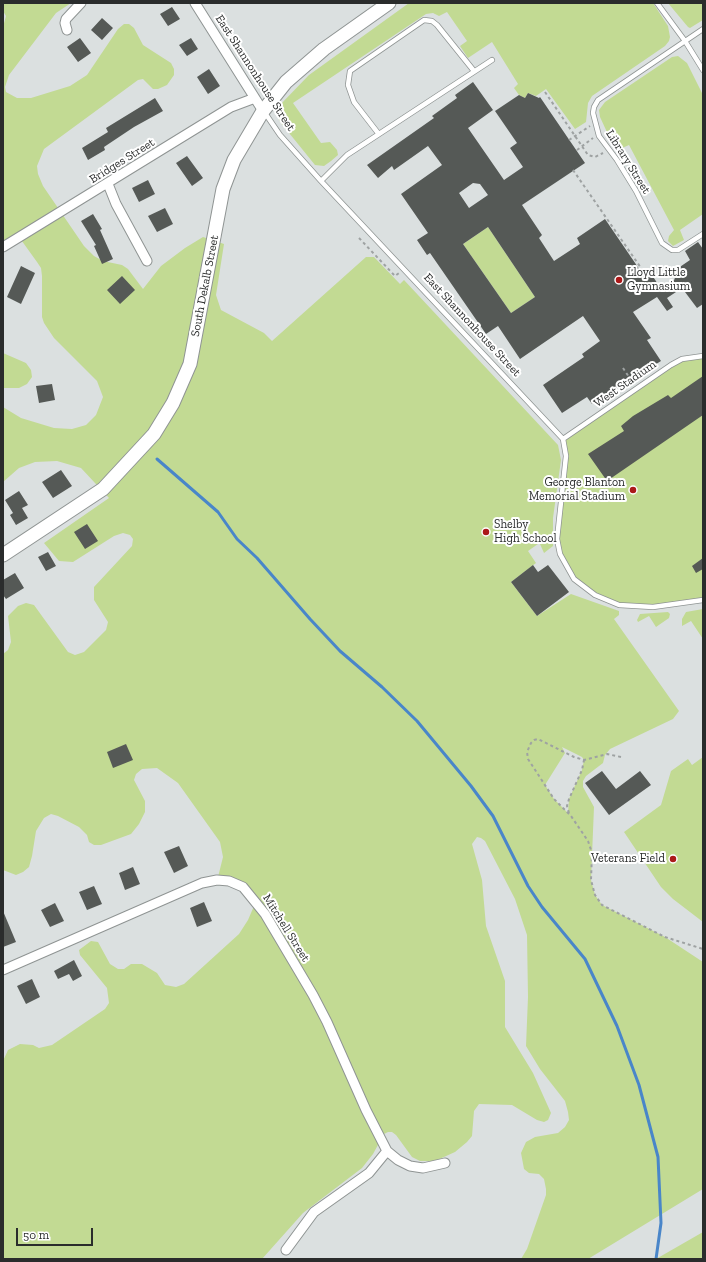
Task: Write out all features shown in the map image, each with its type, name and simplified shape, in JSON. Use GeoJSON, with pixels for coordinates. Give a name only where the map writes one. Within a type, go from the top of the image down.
{"type":"FeatureCollection","features":[{"type":"Feature","properties":{"kind":"main road","name":"South Dekalb Street"},"geometry":{"type":"LineString","coordinates":[[3,555],[104,490],[154,434],[173,403],[190,364],[223,189],[234,160],[263,111],[286,82],[305,65],[389,3]]}},
{"type":"Feature","properties":{"kind":"street"},"geometry":{"type":"LineString","coordinates":[[67,30],[64,23],[66,19],[81,3]]}},
{"type":"Feature","properties":{"kind":"street","name":"East Shannonhouse Street"},"geometry":{"type":"LineString","coordinates":[[195,3],[263,111]]}},
{"type":"Feature","properties":{"kind":"street","name":"Bridges Street"},"geometry":{"type":"LineString","coordinates":[[3,247],[108,184],[231,107],[255,98]]}},
{"type":"Feature","properties":{"kind":"street"},"geometry":{"type":"LineString","coordinates":[[108,184],[116,204],[147,261]]}},
{"type":"Feature","properties":{"kind":"street","name":"Mitchell Street"},"geometry":{"type":"LineString","coordinates":[[3,970],[202,883],[229,881],[243,887],[265,914],[313,995],[327,1022],[366,1110],[387,1151],[398,1160],[410,1166],[423,1168],[445,1163]]}},
{"type":"Feature","properties":{"kind":"street"},"geometry":{"type":"LineString","coordinates":[[286,1250],[314,1212],[369,1174],[387,1151]]}},
{"type":"Feature","properties":{"kind":"lane"},"geometry":{"type":"LineString","coordinates":[[657,3],[702,66]]}},
{"type":"Feature","properties":{"kind":"lane"},"geometry":{"type":"LineString","coordinates":[[378,133],[354,102],[348,85],[350,71],[424,20],[432,21],[437,25],[474,72]]}},
{"type":"Feature","properties":{"kind":"lane","name":"Library Street"},"geometry":{"type":"LineString","coordinates":[[703,29],[598,100],[594,107],[594,124],[598,134],[636,190],[662,243],[672,250],[681,249],[703,234]]}},
{"type":"Feature","properties":{"kind":"lane"},"geometry":{"type":"LineString","coordinates":[[321,181],[347,155],[378,133],[492,60]]}},
{"type":"Feature","properties":{"kind":"lane","name":"East Shannonhouse Street"},"geometry":{"type":"LineString","coordinates":[[263,111],[280,135],[321,181],[563,439]]}},
{"type":"Feature","properties":{"kind":"lane","name":"West Stadium"},"geometry":{"type":"LineString","coordinates":[[563,439],[671,364],[682,359],[703,356]]}},
{"type":"Feature","properties":{"kind":"lane"},"geometry":{"type":"LineString","coordinates":[[563,439],[566,456],[557,539],[560,554],[574,579],[595,595],[619,605],[653,608],[703,600]]}},
{"type":"Feature","properties":{"kind":"path"},"geometry":{"type":"LineString","coordinates":[[545,92],[581,147],[593,157],[609,149]]}},
{"type":"Feature","properties":{"kind":"path"},"geometry":{"type":"LineString","coordinates":[[569,140],[594,124]]}},
{"type":"Feature","properties":{"kind":"path"},"geometry":{"type":"LineString","coordinates":[[577,150],[598,134]]}},
{"type":"Feature","properties":{"kind":"path"},"geometry":{"type":"LineString","coordinates":[[573,170],[648,278]]}},
{"type":"Feature","properties":{"kind":"path"},"geometry":{"type":"LineString","coordinates":[[623,368],[637,388]]}},
{"type":"Feature","properties":{"kind":"path"},"geometry":{"type":"LineString","coordinates":[[621,757],[607,754],[584,760],[574,757],[538,739],[531,742],[527,752],[528,759],[554,799],[569,813],[588,841],[592,853],[590,880],[595,895],[602,905],[665,937],[703,949]]}},
{"type":"Feature","properties":{"kind":"path"},"geometry":{"type":"LineString","coordinates":[[569,813],[567,806],[582,770],[584,760]]}},
{"type":"Feature","properties":{"kind":"green space"},"geometry":{"type":"Polygon","coordinates":[[[3,3],[71,3],[56,13],[9,75],[5,87],[6,92],[17,98],[31,98],[70,86],[87,75],[118,29],[124,24],[129,24],[134,28],[143,45],[171,63],[174,69],[174,75],[167,85],[158,89],[153,89],[143,79],[138,80],[44,149],[37,166],[38,174],[43,186],[84,246],[94,256],[103,261],[122,265],[128,269],[143,289],[161,266],[203,237],[224,244],[216,295],[221,310],[264,333],[272,341],[366,257],[374,257],[400,284],[404,280],[558,445],[561,460],[553,518],[553,546],[544,553],[540,544],[528,551],[536,563],[511,582],[537,616],[571,594],[619,611],[619,615],[614,619],[679,711],[673,719],[610,749],[605,755],[603,763],[586,776],[583,781],[583,787],[594,807],[591,880],[595,895],[602,905],[665,937],[703,962],[703,1189],[588,1259],[521,1259],[527,1249],[546,1195],[546,1189],[544,1179],[539,1174],[529,1173],[524,1169],[521,1153],[526,1142],[535,1137],[558,1133],[565,1127],[569,1120],[565,1101],[540,1069],[526,1046],[528,997],[527,935],[515,899],[485,841],[477,837],[472,844],[482,880],[486,926],[505,981],[505,1027],[533,1073],[551,1113],[548,1120],[544,1122],[537,1120],[512,1105],[479,1104],[474,1111],[472,1136],[455,1152],[435,1161],[420,1161],[412,1157],[396,1135],[392,1132],[388,1132],[384,1134],[373,1154],[362,1168],[303,1213],[262,1259],[3,1259],[3,1061],[8,1050],[20,1044],[33,1045],[39,1048],[52,1045],[105,1009],[109,1003],[107,988],[80,955],[79,950],[91,941],[98,942],[110,964],[118,969],[124,969],[131,964],[142,964],[157,973],[165,985],[176,987],[184,984],[239,934],[248,920],[257,899],[218,877],[223,857],[220,842],[178,783],[157,768],[142,769],[136,774],[134,780],[145,801],[145,812],[139,824],[131,834],[101,845],[94,845],[89,842],[87,835],[79,827],[51,814],[44,818],[36,831],[29,867],[16,875],[3,870],[3,654],[8,650],[11,642],[8,616],[18,606],[26,603],[34,605],[68,652],[75,655],[84,652],[106,630],[108,622],[94,600],[94,587],[132,546],[133,539],[130,535],[123,533],[114,536],[73,562],[59,561],[44,543],[109,498],[81,468],[57,461],[35,462],[19,468],[3,482],[3,407],[21,418],[54,428],[72,429],[86,425],[96,415],[103,397],[97,381],[54,338],[44,323],[42,317],[42,276],[41,268],[37,262],[19,237],[3,247],[3,27],[6,16],[3,11],[3,3]],[[562,747],[565,753],[545,785],[554,799],[568,813],[569,799],[582,770],[584,760],[582,757],[562,747]]]}},
{"type":"Feature","properties":{"kind":"green space"},"geometry":{"type":"Polygon","coordinates":[[[409,3],[653,3],[668,26],[670,37],[665,46],[592,96],[588,103],[586,122],[575,129],[546,89],[536,96],[528,93],[525,98],[519,95],[514,88],[518,84],[492,42],[468,58],[460,46],[467,41],[447,12],[439,16],[433,13],[426,14],[293,103],[321,143],[330,142],[337,150],[338,155],[324,166],[315,165],[281,123],[277,116],[278,107],[309,75],[409,3]]]}},
{"type":"Feature","properties":{"kind":"green space"},"geometry":{"type":"Polygon","coordinates":[[[668,3],[703,3],[703,20],[690,28],[668,3]]]}},
{"type":"Feature","properties":{"kind":"green space"},"geometry":{"type":"Polygon","coordinates":[[[678,56],[687,63],[703,95],[703,214],[680,230],[684,240],[673,246],[668,241],[669,236],[674,230],[629,145],[620,149],[612,143],[600,117],[599,110],[605,102],[672,57],[678,56]]]}},
{"type":"Feature","properties":{"kind":"green space"},"geometry":{"type":"Polygon","coordinates":[[[488,227],[535,297],[511,313],[463,244],[488,227]]]}},
{"type":"Feature","properties":{"kind":"green space"},"geometry":{"type":"Polygon","coordinates":[[[3,353],[26,363],[31,370],[32,377],[27,384],[19,388],[3,388],[3,353]]]}},
{"type":"Feature","properties":{"kind":"green space","name":"George Blanton Memorial Stadium"},"geometry":{"type":"Polygon","coordinates":[[[703,356],[703,600],[653,607],[619,605],[595,595],[574,579],[566,566],[557,539],[566,456],[563,439],[682,359],[703,356]]]}},
{"type":"Feature","properties":{"kind":"green space"},"geometry":{"type":"Polygon","coordinates":[[[703,609],[703,639],[691,621],[682,626],[682,619],[686,612],[703,609]]]}},
{"type":"Feature","properties":{"kind":"green space"},"geometry":{"type":"Polygon","coordinates":[[[668,612],[670,614],[669,618],[656,627],[649,616],[638,622],[637,620],[640,614],[668,612]]]}},
{"type":"Feature","properties":{"kind":"green space","name":"Veterans Field"},"geometry":{"type":"Polygon","coordinates":[[[703,757],[703,922],[673,899],[661,887],[624,832],[661,805],[671,771],[688,759],[692,765],[703,757]]]}},
{"type":"Feature","properties":{"kind":"green space"},"geometry":{"type":"Polygon","coordinates":[[[703,1232],[703,1259],[656,1259],[703,1232]]]}},
{"type":"Feature","properties":{"kind":"building"},"geometry":{"type":"Polygon","coordinates":[[[172,7],[180,19],[168,26],[160,14],[172,7]]]}},
{"type":"Feature","properties":{"kind":"building"},"geometry":{"type":"Polygon","coordinates":[[[102,18],[113,28],[102,40],[91,30],[102,18]]]}},
{"type":"Feature","properties":{"kind":"building"},"geometry":{"type":"Polygon","coordinates":[[[80,38],[91,53],[78,62],[67,47],[80,38]]]}},
{"type":"Feature","properties":{"kind":"building"},"geometry":{"type":"Polygon","coordinates":[[[191,38],[198,49],[187,56],[179,45],[191,38]]]}},
{"type":"Feature","properties":{"kind":"building"},"geometry":{"type":"Polygon","coordinates":[[[209,69],[220,86],[208,94],[197,77],[209,69]]]}},
{"type":"Feature","properties":{"kind":"building"},"geometry":{"type":"Polygon","coordinates":[[[473,82],[493,110],[468,128],[504,180],[523,167],[510,148],[517,143],[495,111],[519,95],[525,98],[528,93],[539,98],[540,97],[585,163],[522,205],[542,235],[539,238],[554,261],[580,244],[577,238],[605,219],[646,279],[652,275],[661,289],[675,279],[671,273],[690,260],[685,251],[698,242],[703,249],[703,304],[697,308],[682,288],[667,298],[673,307],[667,311],[657,297],[633,312],[651,338],[647,340],[661,361],[592,404],[587,397],[562,413],[543,385],[584,357],[582,354],[600,341],[583,316],[520,359],[498,326],[486,334],[430,253],[427,255],[417,240],[428,233],[401,194],[442,165],[428,146],[394,170],[392,166],[378,178],[367,165],[434,118],[432,116],[457,98],[455,95],[473,82]],[[473,183],[459,193],[469,208],[488,195],[480,184],[473,183]],[[488,227],[463,244],[511,313],[535,297],[488,227]]]}},
{"type":"Feature","properties":{"kind":"building"},"geometry":{"type":"Polygon","coordinates":[[[155,98],[163,111],[134,127],[104,147],[105,150],[88,160],[82,148],[108,132],[106,128],[155,98]]]}},
{"type":"Feature","properties":{"kind":"building"},"geometry":{"type":"Polygon","coordinates":[[[187,156],[203,178],[192,186],[176,163],[187,156]]]}},
{"type":"Feature","properties":{"kind":"building"},"geometry":{"type":"Polygon","coordinates":[[[148,180],[155,194],[139,202],[132,188],[148,180]]]}},
{"type":"Feature","properties":{"kind":"building"},"geometry":{"type":"Polygon","coordinates":[[[165,208],[173,224],[157,232],[148,216],[165,208]]]}},
{"type":"Feature","properties":{"kind":"building"},"geometry":{"type":"Polygon","coordinates":[[[93,214],[102,229],[100,230],[113,259],[102,264],[94,246],[96,245],[81,221],[93,214]]]}},
{"type":"Feature","properties":{"kind":"building"},"geometry":{"type":"Polygon","coordinates":[[[21,266],[35,273],[21,304],[7,297],[21,266]]]}},
{"type":"Feature","properties":{"kind":"building"},"geometry":{"type":"Polygon","coordinates":[[[122,276],[135,290],[120,304],[107,290],[122,276]]]}},
{"type":"Feature","properties":{"kind":"building"},"geometry":{"type":"Polygon","coordinates":[[[703,376],[703,415],[607,481],[588,454],[624,431],[621,426],[633,416],[668,395],[671,398],[703,376]]]}},
{"type":"Feature","properties":{"kind":"building"},"geometry":{"type":"Polygon","coordinates":[[[52,384],[55,400],[39,403],[36,386],[52,384]]]}},
{"type":"Feature","properties":{"kind":"building"},"geometry":{"type":"Polygon","coordinates":[[[61,470],[72,486],[53,498],[42,482],[61,470]]]}},
{"type":"Feature","properties":{"kind":"building"},"geometry":{"type":"Polygon","coordinates":[[[19,491],[28,505],[22,508],[28,518],[16,525],[10,515],[13,513],[5,500],[19,491]]]}},
{"type":"Feature","properties":{"kind":"building"},"geometry":{"type":"Polygon","coordinates":[[[87,524],[98,541],[85,549],[74,532],[87,524]]]}},
{"type":"Feature","properties":{"kind":"building"},"geometry":{"type":"Polygon","coordinates":[[[48,552],[56,566],[46,571],[38,557],[48,552]]]}},
{"type":"Feature","properties":{"kind":"building"},"geometry":{"type":"Polygon","coordinates":[[[703,558],[703,569],[696,573],[692,566],[703,558]]]}},
{"type":"Feature","properties":{"kind":"building"},"geometry":{"type":"Polygon","coordinates":[[[533,565],[538,572],[548,565],[569,592],[537,616],[511,582],[533,565]]]}},
{"type":"Feature","properties":{"kind":"building"},"geometry":{"type":"Polygon","coordinates":[[[15,573],[24,588],[6,599],[3,595],[3,580],[15,573]]]}},
{"type":"Feature","properties":{"kind":"building"},"geometry":{"type":"Polygon","coordinates":[[[126,744],[133,760],[113,768],[107,752],[126,744]]]}},
{"type":"Feature","properties":{"kind":"building"},"geometry":{"type":"Polygon","coordinates":[[[602,771],[616,789],[640,771],[651,785],[609,815],[585,783],[602,771]]]}},
{"type":"Feature","properties":{"kind":"building"},"geometry":{"type":"Polygon","coordinates":[[[179,846],[188,866],[174,873],[164,852],[179,846]]]}},
{"type":"Feature","properties":{"kind":"building"},"geometry":{"type":"Polygon","coordinates":[[[133,867],[140,884],[125,890],[119,873],[133,867]]]}},
{"type":"Feature","properties":{"kind":"building"},"geometry":{"type":"Polygon","coordinates":[[[94,886],[102,904],[87,910],[79,892],[94,886]]]}},
{"type":"Feature","properties":{"kind":"building"},"geometry":{"type":"Polygon","coordinates":[[[204,902],[212,921],[197,927],[190,908],[204,902]]]}},
{"type":"Feature","properties":{"kind":"building"},"geometry":{"type":"Polygon","coordinates":[[[55,903],[64,921],[50,927],[41,910],[55,903]]]}},
{"type":"Feature","properties":{"kind":"building"},"geometry":{"type":"Polygon","coordinates":[[[3,911],[16,942],[3,947],[3,911]]]}},
{"type":"Feature","properties":{"kind":"building"},"geometry":{"type":"Polygon","coordinates":[[[74,960],[82,976],[73,981],[69,974],[58,979],[54,971],[74,960]]]}},
{"type":"Feature","properties":{"kind":"building"},"geometry":{"type":"Polygon","coordinates":[[[32,979],[40,997],[26,1004],[17,986],[32,979]]]}},
{"type":"Feature","properties":{"kind":"waterway"},"geometry":{"type":"LineString","coordinates":[[157,459],[218,512],[237,539],[257,558],[340,651],[382,687],[417,721],[471,786],[493,816],[528,886],[542,907],[585,959],[617,1026],[639,1085],[658,1157],[661,1223],[656,1259]]}},
{"type":"Feature","properties":{"kind":"place","name":"Lloyd Little Gymnasium"},"geometry":{"type":"Point","coordinates":[619,280]}},
{"type":"Feature","properties":{"kind":"place","name":"George Blanton Memorial Stadium"},"geometry":{"type":"Point","coordinates":[633,490]}},
{"type":"Feature","properties":{"kind":"place","name":"Shelby High School"},"geometry":{"type":"Point","coordinates":[486,532]}},
{"type":"Feature","properties":{"kind":"place","name":"Veterans Field"},"geometry":{"type":"Point","coordinates":[673,859]}}]}
